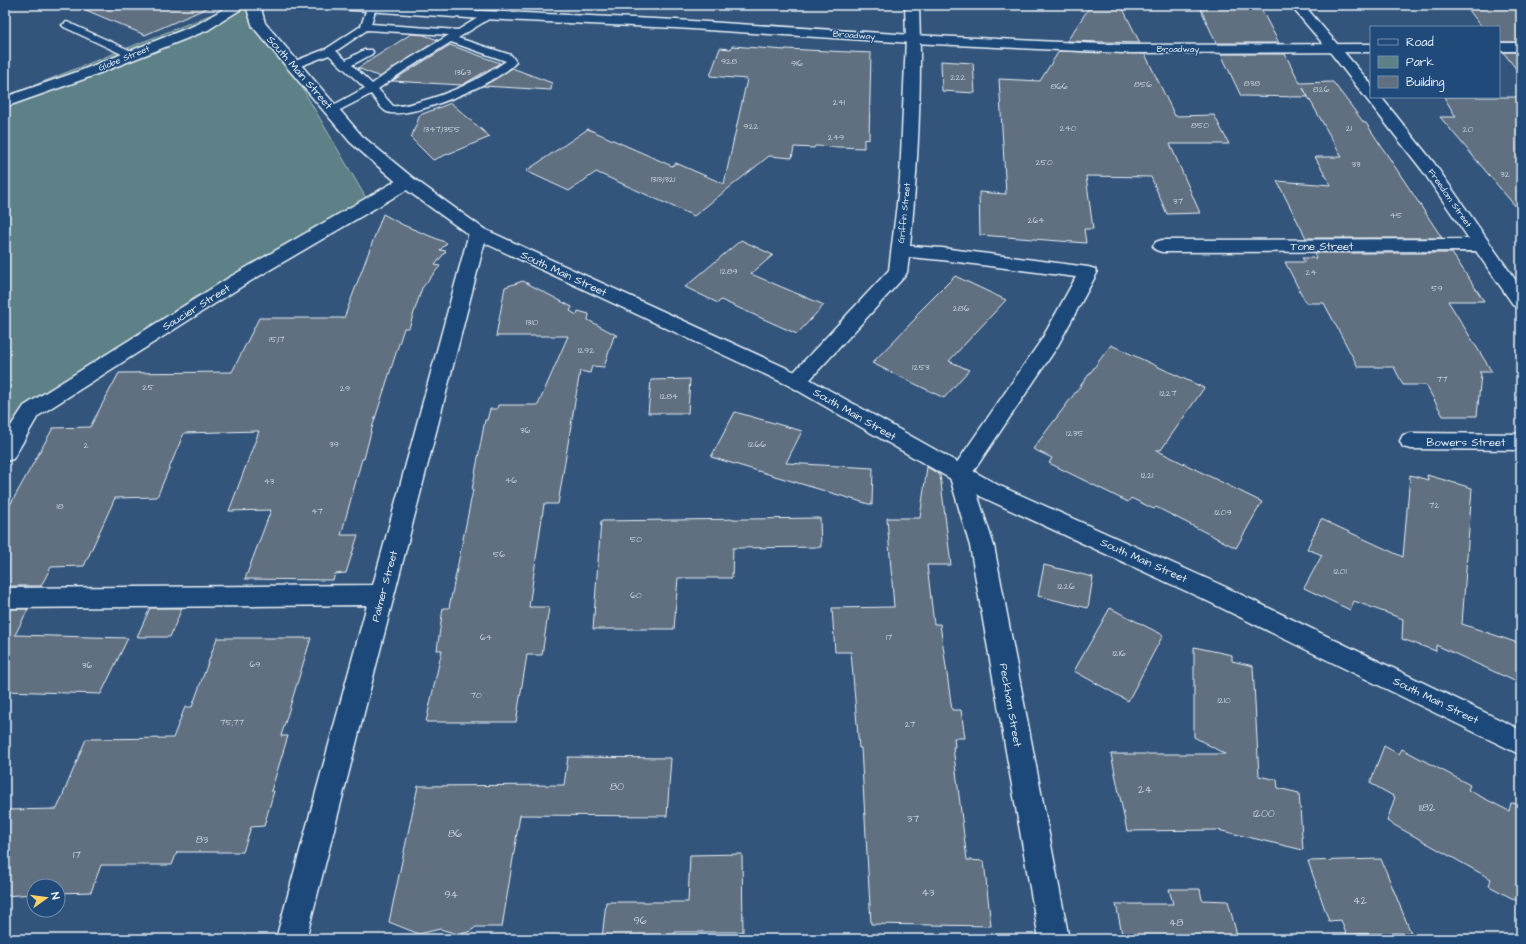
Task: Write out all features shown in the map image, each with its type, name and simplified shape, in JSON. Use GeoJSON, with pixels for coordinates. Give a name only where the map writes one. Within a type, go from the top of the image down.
{"type":"FeatureCollection","features":[{"type":"Feature","properties":{"kind":"street","name":"Globe Street"},"geometry":{"type":"LineString","coordinates":[[5,102],[82,75],[203,27],[240,5]]}},
{"type":"Feature","properties":{"kind":"street","name":"South Main Street"},"geometry":{"type":"LineString","coordinates":[[253,5],[258,24],[356,138],[406,182],[478,233],[797,381],[990,491],[1210,590],[1521,743]]}},
{"type":"Feature","properties":{"kind":"street","name":"Broadway"},"geometry":{"type":"LineString","coordinates":[[338,5],[913,39],[1123,49],[1370,48]]}},
{"type":"Feature","properties":{"kind":"street","name":"Griffin Street"},"geometry":{"type":"LineString","coordinates":[[797,381],[898,272],[908,179],[913,39],[912,5]]}},
{"type":"Feature","properties":{"kind":"street"},"geometry":{"type":"LineString","coordinates":[[1297,5],[1370,93]]}},
{"type":"Feature","properties":{"kind":"street"},"geometry":{"type":"LineString","coordinates":[[1500,47],[1521,47]]}},
{"type":"Feature","properties":{"kind":"street","name":"Freedom Street"},"geometry":{"type":"LineString","coordinates":[[1374,98],[1428,167],[1521,302]]}},
{"type":"Feature","properties":{"kind":"street","name":"Saucier Street"},"geometry":{"type":"LineString","coordinates":[[5,452],[31,411],[237,281],[406,182]]}},
{"type":"Feature","properties":{"kind":"street","name":"Palmer Street"},"geometry":{"type":"LineString","coordinates":[[291,939],[478,233]]}},
{"type":"Feature","properties":{"kind":"street","name":"Tone Street"},"geometry":{"type":"LineString","coordinates":[[1162,246],[1482,245]]}},
{"type":"Feature","properties":{"kind":"street"},"geometry":{"type":"LineString","coordinates":[[900,251],[942,254],[1088,273],[1050,342],[960,474]]}},
{"type":"Feature","properties":{"kind":"street","name":"Bowers Street"},"geometry":{"type":"LineString","coordinates":[[1411,441],[1521,442]]}},
{"type":"Feature","properties":{"kind":"street","name":"Peckham Street"},"geometry":{"type":"LineString","coordinates":[[960,474],[982,546],[1054,939]]}},
{"type":"Feature","properties":{"kind":"street"},"geometry":{"type":"LineString","coordinates":[[5,598],[382,595]]}},
{"type":"Feature","properties":{"kind":"lane"},"geometry":{"type":"LineString","coordinates":[[365,27],[371,7]]}},
{"type":"Feature","properties":{"kind":"lane"},"geometry":{"type":"LineString","coordinates":[[332,110],[372,89],[413,58],[450,39],[489,15]]}},
{"type":"Feature","properties":{"kind":"lane"},"geometry":{"type":"LineString","coordinates":[[67,25],[132,55]]}},
{"type":"Feature","properties":{"kind":"lane"},"geometry":{"type":"LineString","coordinates":[[294,65],[330,51],[365,27],[460,33]]}},
{"type":"Feature","properties":{"kind":"lane"},"geometry":{"type":"LineString","coordinates":[[389,39],[406,29]]}},
{"type":"Feature","properties":{"kind":"lane"},"geometry":{"type":"LineString","coordinates":[[330,51],[372,89],[390,109],[401,109],[459,94],[512,62],[507,57],[450,39]]}},
{"type":"Feature","properties":{"kind":"lane"},"geometry":{"type":"LineString","coordinates":[[345,65],[368,52]]}},
{"type":"Feature","properties":{"kind":"green space"},"geometry":{"type":"Polygon","coordinates":[[[235,5],[254,5],[366,198],[39,406],[5,447],[5,97],[235,5]]]}},
{"type":"Feature","properties":{"kind":"building"},"geometry":{"type":"Polygon","coordinates":[[[74,5],[214,5],[145,35],[74,5]]]}},
{"type":"Feature","properties":{"kind":"building"},"geometry":{"type":"Polygon","coordinates":[[[1091,5],[1121,5],[1140,43],[1067,41],[1091,5]]]}},
{"type":"Feature","properties":{"kind":"building"},"geometry":{"type":"Polygon","coordinates":[[[1199,5],[1259,5],[1279,43],[1216,43],[1199,5]]]}},
{"type":"Feature","properties":{"kind":"building"},"geometry":{"type":"Polygon","coordinates":[[[1465,5],[1521,5],[1521,42],[1500,42],[1500,26],[1481,26],[1465,5]]]}},
{"type":"Feature","properties":{"kind":"building"},"geometry":{"type":"Polygon","coordinates":[[[411,34],[424,35],[438,40],[380,77],[358,68],[411,34]]]}},
{"type":"Feature","properties":{"kind":"building"},"geometry":{"type":"Polygon","coordinates":[[[450,45],[500,63],[462,85],[392,81],[450,45]]]}},
{"type":"Feature","properties":{"kind":"building"},"geometry":{"type":"Polygon","coordinates":[[[732,46],[785,50],[871,53],[869,140],[864,139],[864,148],[815,146],[814,148],[794,147],[792,158],[769,156],[694,216],[596,172],[569,191],[526,171],[588,129],[672,166],[676,163],[724,184],[747,79],[710,76],[720,48],[731,49],[732,46]]]}},
{"type":"Feature","properties":{"kind":"building"},"geometry":{"type":"Polygon","coordinates":[[[1059,51],[1145,54],[1175,116],[1214,115],[1229,144],[1170,144],[1200,213],[1167,214],[1151,177],[1086,176],[1093,229],[1084,229],[1086,243],[980,235],[979,192],[1006,194],[999,79],[1040,81],[1059,51]]]}},
{"type":"Feature","properties":{"kind":"building"},"geometry":{"type":"Polygon","coordinates":[[[1503,52],[1521,52],[1521,75],[1503,52]]]}},
{"type":"Feature","properties":{"kind":"building"},"geometry":{"type":"Polygon","coordinates":[[[1221,54],[1285,54],[1300,83],[1333,82],[1364,123],[1366,123],[1442,238],[1306,238],[1277,181],[1331,185],[1315,157],[1342,157],[1303,88],[1308,97],[1241,96],[1221,54]]]}},
{"type":"Feature","properties":{"kind":"building"},"geometry":{"type":"Polygon","coordinates":[[[941,61],[973,63],[975,93],[942,91],[941,61]]]}},
{"type":"Feature","properties":{"kind":"building"},"geometry":{"type":"Polygon","coordinates":[[[512,68],[552,83],[551,90],[483,86],[512,68]]]}},
{"type":"Feature","properties":{"kind":"building"},"geometry":{"type":"Polygon","coordinates":[[[1521,97],[1521,213],[1440,117],[1456,117],[1445,98],[1521,97]]]}},
{"type":"Feature","properties":{"kind":"building"},"geometry":{"type":"Polygon","coordinates":[[[451,103],[490,137],[433,160],[411,138],[420,115],[451,103]]]}},
{"type":"Feature","properties":{"kind":"building"},"geometry":{"type":"Polygon","coordinates":[[[383,214],[403,225],[447,243],[440,250],[446,251],[435,265],[440,266],[422,288],[409,328],[404,328],[372,428],[364,459],[362,459],[341,535],[358,535],[346,573],[335,574],[333,580],[245,579],[271,510],[229,511],[259,431],[184,433],[157,497],[115,498],[84,566],[51,567],[41,586],[5,586],[5,514],[53,428],[90,427],[119,373],[232,372],[259,318],[344,318],[383,214]]]}},
{"type":"Feature","properties":{"kind":"building"},"geometry":{"type":"Polygon","coordinates":[[[741,240],[773,255],[751,274],[824,305],[797,334],[721,300],[718,303],[685,287],[741,240]]]}},
{"type":"Feature","properties":{"kind":"building"},"geometry":{"type":"Polygon","coordinates":[[[1314,253],[1452,253],[1484,301],[1448,301],[1492,372],[1479,372],[1481,374],[1477,416],[1443,416],[1426,385],[1403,385],[1394,367],[1358,367],[1324,303],[1306,303],[1285,262],[1305,262],[1302,258],[1316,258],[1314,253]]]}},
{"type":"Feature","properties":{"kind":"building"},"geometry":{"type":"Polygon","coordinates":[[[955,276],[1006,300],[949,361],[969,370],[944,398],[872,363],[917,317],[915,316],[955,276]]]}},
{"type":"Feature","properties":{"kind":"building"},"geometry":{"type":"Polygon","coordinates":[[[523,281],[572,307],[570,311],[577,315],[578,311],[589,314],[588,320],[618,336],[614,336],[604,367],[592,366],[590,373],[580,371],[558,504],[544,504],[529,607],[549,607],[542,655],[527,655],[516,722],[426,722],[442,650],[437,650],[443,608],[449,608],[473,490],[485,420],[487,420],[490,409],[497,409],[498,405],[538,405],[568,336],[496,336],[505,287],[523,281]]]}},
{"type":"Feature","properties":{"kind":"building"},"geometry":{"type":"Polygon","coordinates":[[[1111,345],[1204,388],[1161,450],[1156,450],[1262,502],[1236,548],[1156,507],[1154,509],[1131,498],[1128,502],[1049,463],[1052,458],[1033,449],[1111,345]]]}},
{"type":"Feature","properties":{"kind":"building"},"geometry":{"type":"Polygon","coordinates":[[[690,379],[688,413],[648,413],[651,380],[690,379]]]}},
{"type":"Feature","properties":{"kind":"building"},"geometry":{"type":"Polygon","coordinates":[[[735,412],[802,431],[786,463],[873,468],[872,505],[711,457],[735,412]]]}},
{"type":"Feature","properties":{"kind":"building"},"geometry":{"type":"Polygon","coordinates":[[[927,467],[940,475],[951,565],[927,565],[934,624],[940,624],[952,710],[961,710],[965,738],[954,738],[955,747],[953,747],[967,860],[984,861],[991,926],[871,924],[861,748],[859,748],[851,652],[835,652],[832,608],[894,607],[887,518],[920,518],[927,467]]]}},
{"type":"Feature","properties":{"kind":"building"},"geometry":{"type":"Polygon","coordinates":[[[1410,475],[1428,480],[1427,475],[1472,488],[1462,624],[1521,644],[1521,684],[1436,645],[1436,651],[1402,639],[1403,619],[1354,601],[1350,610],[1304,588],[1322,555],[1307,549],[1321,519],[1403,557],[1410,475]]]}},
{"type":"Feature","properties":{"kind":"building"},"geometry":{"type":"Polygon","coordinates":[[[820,518],[821,547],[733,548],[732,578],[678,578],[674,629],[593,629],[601,521],[820,518]]]}},
{"type":"Feature","properties":{"kind":"building"},"geometry":{"type":"Polygon","coordinates":[[[1044,565],[1093,577],[1088,608],[1038,596],[1044,565]]]}},
{"type":"Feature","properties":{"kind":"building"},"geometry":{"type":"Polygon","coordinates":[[[150,608],[182,608],[170,637],[137,637],[150,608]]]}},
{"type":"Feature","properties":{"kind":"building"},"geometry":{"type":"Polygon","coordinates":[[[1110,608],[1163,635],[1128,701],[1074,671],[1110,608]]]}},
{"type":"Feature","properties":{"kind":"building"},"geometry":{"type":"Polygon","coordinates":[[[5,609],[28,609],[15,635],[128,638],[101,694],[5,691],[5,609]]]}},
{"type":"Feature","properties":{"kind":"building"},"geometry":{"type":"Polygon","coordinates":[[[217,638],[311,638],[281,736],[288,736],[271,791],[274,791],[264,826],[251,827],[243,852],[177,852],[172,865],[101,865],[91,892],[66,893],[66,878],[26,878],[26,895],[5,896],[5,810],[57,809],[86,739],[173,738],[185,707],[192,707],[217,638]]]}},
{"type":"Feature","properties":{"kind":"building"},"geometry":{"type":"Polygon","coordinates":[[[1194,647],[1232,655],[1232,661],[1253,666],[1259,776],[1277,780],[1278,788],[1299,793],[1303,850],[1218,830],[1127,831],[1111,754],[1225,754],[1194,737],[1194,647]]]}},
{"type":"Feature","properties":{"kind":"building"},"geometry":{"type":"Polygon","coordinates":[[[1384,746],[1399,754],[1402,749],[1470,785],[1468,790],[1509,811],[1511,803],[1521,804],[1521,903],[1489,886],[1491,879],[1387,821],[1395,797],[1370,783],[1384,746]]]}},
{"type":"Feature","properties":{"kind":"building"},"geometry":{"type":"Polygon","coordinates":[[[568,757],[671,758],[667,816],[520,815],[502,927],[476,927],[469,932],[458,934],[440,929],[419,934],[389,922],[418,786],[564,785],[568,757]]]}},
{"type":"Feature","properties":{"kind":"building"},"geometry":{"type":"Polygon","coordinates":[[[742,854],[743,932],[675,932],[674,939],[602,939],[606,902],[688,902],[690,855],[742,854]]]}},
{"type":"Feature","properties":{"kind":"building"},"geometry":{"type":"Polygon","coordinates":[[[1381,859],[1411,933],[1346,934],[1341,920],[1329,921],[1308,861],[1381,859]]]}},
{"type":"Feature","properties":{"kind":"building"},"geometry":{"type":"Polygon","coordinates":[[[1169,889],[1200,889],[1202,900],[1228,901],[1238,939],[1123,939],[1116,904],[1173,904],[1169,889]]]}}]}
